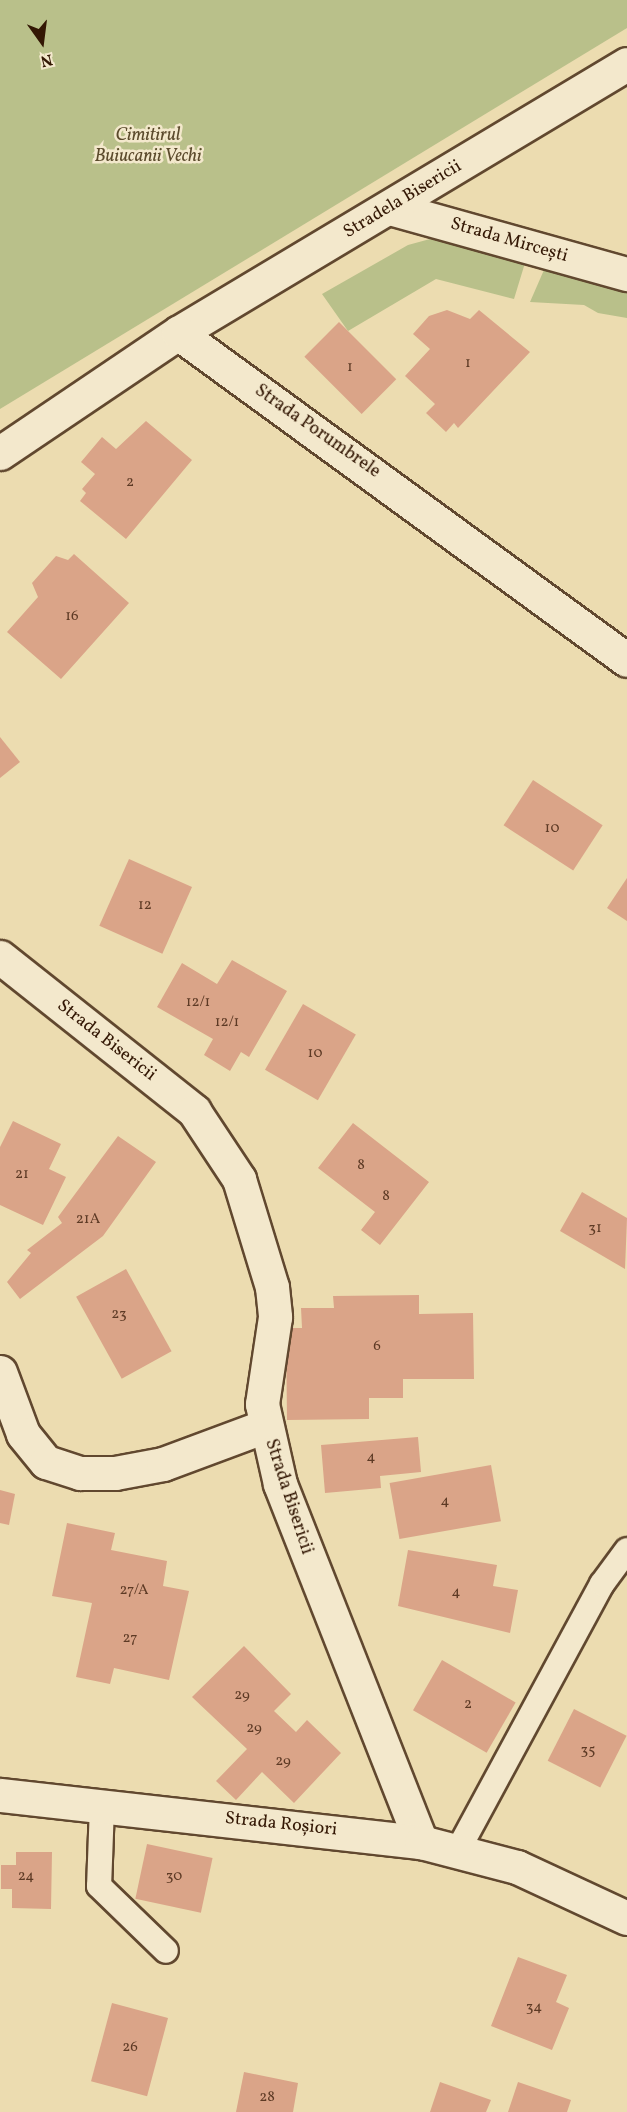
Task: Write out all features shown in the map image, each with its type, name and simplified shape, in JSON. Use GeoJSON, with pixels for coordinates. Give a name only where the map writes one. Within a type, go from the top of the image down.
{"type":"FeatureCollection","features":[{"type":"Feature","properties":{"kind":"street","name":"Stradela Bisericii"},"geometry":{"type":"LineString","coordinates":[[178,333],[627,64]]}},
{"type":"Feature","properties":{"kind":"street","name":"Strada Mircești"},"geometry":{"type":"LineString","coordinates":[[390,208],[627,274]]}},
{"type":"Feature","properties":{"kind":"street"},"geometry":{"type":"LineString","coordinates":[[0,453],[178,333]]}},
{"type":"Feature","properties":{"kind":"street","name":"Strada Porumbrele"},"geometry":{"type":"LineString","coordinates":[[178,333],[627,660]]}},
{"type":"Feature","properties":{"kind":"street","name":"Strada Bisericii"},"geometry":{"type":"LineString","coordinates":[[0,957],[194,1111],[239,1179],[272,1287],[275,1317],[262,1404],[265,1426],[280,1484],[422,1842]]}},
{"type":"Feature","properties":{"kind":"street"},"geometry":{"type":"LineString","coordinates":[[0,1372],[23,1434],[46,1462],[80,1473],[115,1473],[163,1464],[265,1426]]}},
{"type":"Feature","properties":{"kind":"street","name":"Strada Roșiori"},"geometry":{"type":"LineString","coordinates":[[0,1794],[422,1842],[517,1867],[627,1918]]}},
{"type":"Feature","properties":{"kind":"lane"},"geometry":{"type":"LineString","coordinates":[[457,1852],[602,1584],[627,1551]]}},
{"type":"Feature","properties":{"kind":"lane"},"geometry":{"type":"LineString","coordinates":[[102,1806],[99,1886],[166,1951]]}},
{"type":"Feature","properties":{"kind":"green space","name":"Cimitirul Buiucanii Vechi"},"geometry":{"type":"Polygon","coordinates":[[[0,0],[627,0],[627,28],[0,409],[0,0]]]}},
{"type":"Feature","properties":{"kind":"green space"},"geometry":{"type":"Polygon","coordinates":[[[430,239],[525,263],[514,299],[436,279],[348,331],[322,294],[408,245],[430,239]]]}},
{"type":"Feature","properties":{"kind":"green space"},"geometry":{"type":"Polygon","coordinates":[[[547,263],[627,289],[627,318],[598,313],[584,305],[530,302],[547,263]]]}},
{"type":"Feature","properties":{"kind":"building"},"geometry":{"type":"Polygon","coordinates":[[[447,310],[470,319],[479,310],[530,352],[458,428],[454,423],[446,432],[426,413],[435,404],[405,376],[430,349],[413,334],[429,316],[447,310]]]}},
{"type":"Feature","properties":{"kind":"building"},"geometry":{"type":"Polygon","coordinates":[[[339,322],[396,379],[362,414],[304,357],[339,322]]]}},
{"type":"Feature","properties":{"kind":"building"},"geometry":{"type":"Polygon","coordinates":[[[146,421],[192,460],[126,539],[80,501],[86,493],[82,489],[95,474],[81,462],[102,437],[116,449],[146,421]]]}},
{"type":"Feature","properties":{"kind":"building"},"geometry":{"type":"Polygon","coordinates":[[[74,554],[129,603],[61,679],[7,632],[38,597],[32,583],[56,556],[68,560],[74,554]]]}},
{"type":"Feature","properties":{"kind":"building"},"geometry":{"type":"Polygon","coordinates":[[[0,737],[20,762],[0,778],[0,737]]]}},
{"type":"Feature","properties":{"kind":"building"},"geometry":{"type":"Polygon","coordinates":[[[533,780],[603,825],[573,870],[504,825],[533,780]]]}},
{"type":"Feature","properties":{"kind":"building"},"geometry":{"type":"Polygon","coordinates":[[[129,859],[192,887],[162,954],[99,926],[129,859]]]}},
{"type":"Feature","properties":{"kind":"building"},"geometry":{"type":"Polygon","coordinates":[[[627,878],[627,921],[607,908],[627,878]]]}},
{"type":"Feature","properties":{"kind":"building"},"geometry":{"type":"Polygon","coordinates":[[[232,960],[287,991],[249,1057],[241,1052],[230,1071],[204,1055],[213,1039],[157,1007],[182,963],[217,984],[232,960]]]}},
{"type":"Feature","properties":{"kind":"building"},"geometry":{"type":"Polygon","coordinates":[[[303,1004],[356,1034],[318,1100],[265,1070],[303,1004]]]}},
{"type":"Feature","properties":{"kind":"building"},"geometry":{"type":"Polygon","coordinates":[[[13,1121],[61,1144],[49,1169],[66,1177],[43,1225],[0,1205],[0,1147],[13,1121]]]}},
{"type":"Feature","properties":{"kind":"building"},"geometry":{"type":"Polygon","coordinates":[[[353,1123],[429,1182],[380,1245],[361,1230],[375,1212],[318,1168],[353,1123]]]}},
{"type":"Feature","properties":{"kind":"building"},"geometry":{"type":"Polygon","coordinates":[[[118,1136],[156,1162],[103,1236],[20,1299],[7,1282],[31,1253],[27,1250],[62,1223],[58,1217],[118,1136]]]}},
{"type":"Feature","properties":{"kind":"building"},"geometry":{"type":"Polygon","coordinates":[[[582,1192],[627,1218],[625,1269],[560,1231],[582,1192]]]}},
{"type":"Feature","properties":{"kind":"building"},"geometry":{"type":"Polygon","coordinates":[[[126,1269],[172,1351],[122,1379],[76,1297],[126,1269]]]}},
{"type":"Feature","properties":{"kind":"building"},"geometry":{"type":"Polygon","coordinates":[[[419,1295],[419,1314],[473,1313],[474,1379],[403,1379],[403,1398],[369,1398],[369,1419],[287,1420],[286,1328],[302,1328],[301,1308],[334,1308],[333,1296],[419,1295]]]}},
{"type":"Feature","properties":{"kind":"building"},"geometry":{"type":"Polygon","coordinates":[[[418,1437],[421,1472],[380,1476],[381,1488],[325,1493],[321,1445],[418,1437]]]}},
{"type":"Feature","properties":{"kind":"building"},"geometry":{"type":"Polygon","coordinates":[[[491,1465],[501,1521],[399,1539],[390,1483],[491,1465]]]}},
{"type":"Feature","properties":{"kind":"building"},"geometry":{"type":"Polygon","coordinates":[[[0,1490],[15,1494],[9,1525],[0,1523],[0,1490]]]}},
{"type":"Feature","properties":{"kind":"building"},"geometry":{"type":"Polygon","coordinates":[[[67,1523],[115,1533],[111,1550],[167,1561],[163,1586],[189,1591],[169,1680],[114,1668],[110,1684],[76,1677],[92,1603],[52,1596],[67,1523]]]}},
{"type":"Feature","properties":{"kind":"building"},"geometry":{"type":"Polygon","coordinates":[[[408,1550],[497,1565],[493,1586],[518,1590],[510,1633],[398,1606],[408,1550]]]}},
{"type":"Feature","properties":{"kind":"building"},"geometry":{"type":"Polygon","coordinates":[[[244,1646],[291,1694],[274,1711],[296,1732],[307,1720],[341,1753],[294,1803],[262,1772],[236,1800],[216,1781],[247,1749],[192,1697],[244,1646]]]}},
{"type":"Feature","properties":{"kind":"building"},"geometry":{"type":"Polygon","coordinates":[[[442,1660],[516,1702],[487,1753],[413,1710],[442,1660]]]}},
{"type":"Feature","properties":{"kind":"building"},"geometry":{"type":"Polygon","coordinates":[[[574,1709],[627,1736],[600,1787],[548,1761],[574,1709]]]}},
{"type":"Feature","properties":{"kind":"building"},"geometry":{"type":"Polygon","coordinates":[[[147,1844],[213,1858],[201,1913],[135,1899],[147,1844]]]}},
{"type":"Feature","properties":{"kind":"building"},"geometry":{"type":"Polygon","coordinates":[[[16,1852],[52,1852],[51,1909],[12,1908],[12,1889],[1,1889],[1,1865],[16,1865],[16,1852]]]}},
{"type":"Feature","properties":{"kind":"building"},"geometry":{"type":"Polygon","coordinates":[[[518,1957],[567,1975],[556,2002],[569,2008],[552,2050],[491,2026],[518,1957]]]}},
{"type":"Feature","properties":{"kind":"building"},"geometry":{"type":"Polygon","coordinates":[[[112,2003],[168,2018],[147,2096],[91,2081],[112,2003]]]}},
{"type":"Feature","properties":{"kind":"building"},"geometry":{"type":"Polygon","coordinates":[[[244,2072],[298,2083],[293,2112],[236,2112],[244,2072]]]}},
{"type":"Feature","properties":{"kind":"building"},"geometry":{"type":"Polygon","coordinates":[[[440,2082],[491,2100],[486,2112],[430,2112],[440,2082]]]}},
{"type":"Feature","properties":{"kind":"building"},"geometry":{"type":"Polygon","coordinates":[[[518,2082],[571,2100],[567,2112],[508,2112],[518,2082]]]}}]}
